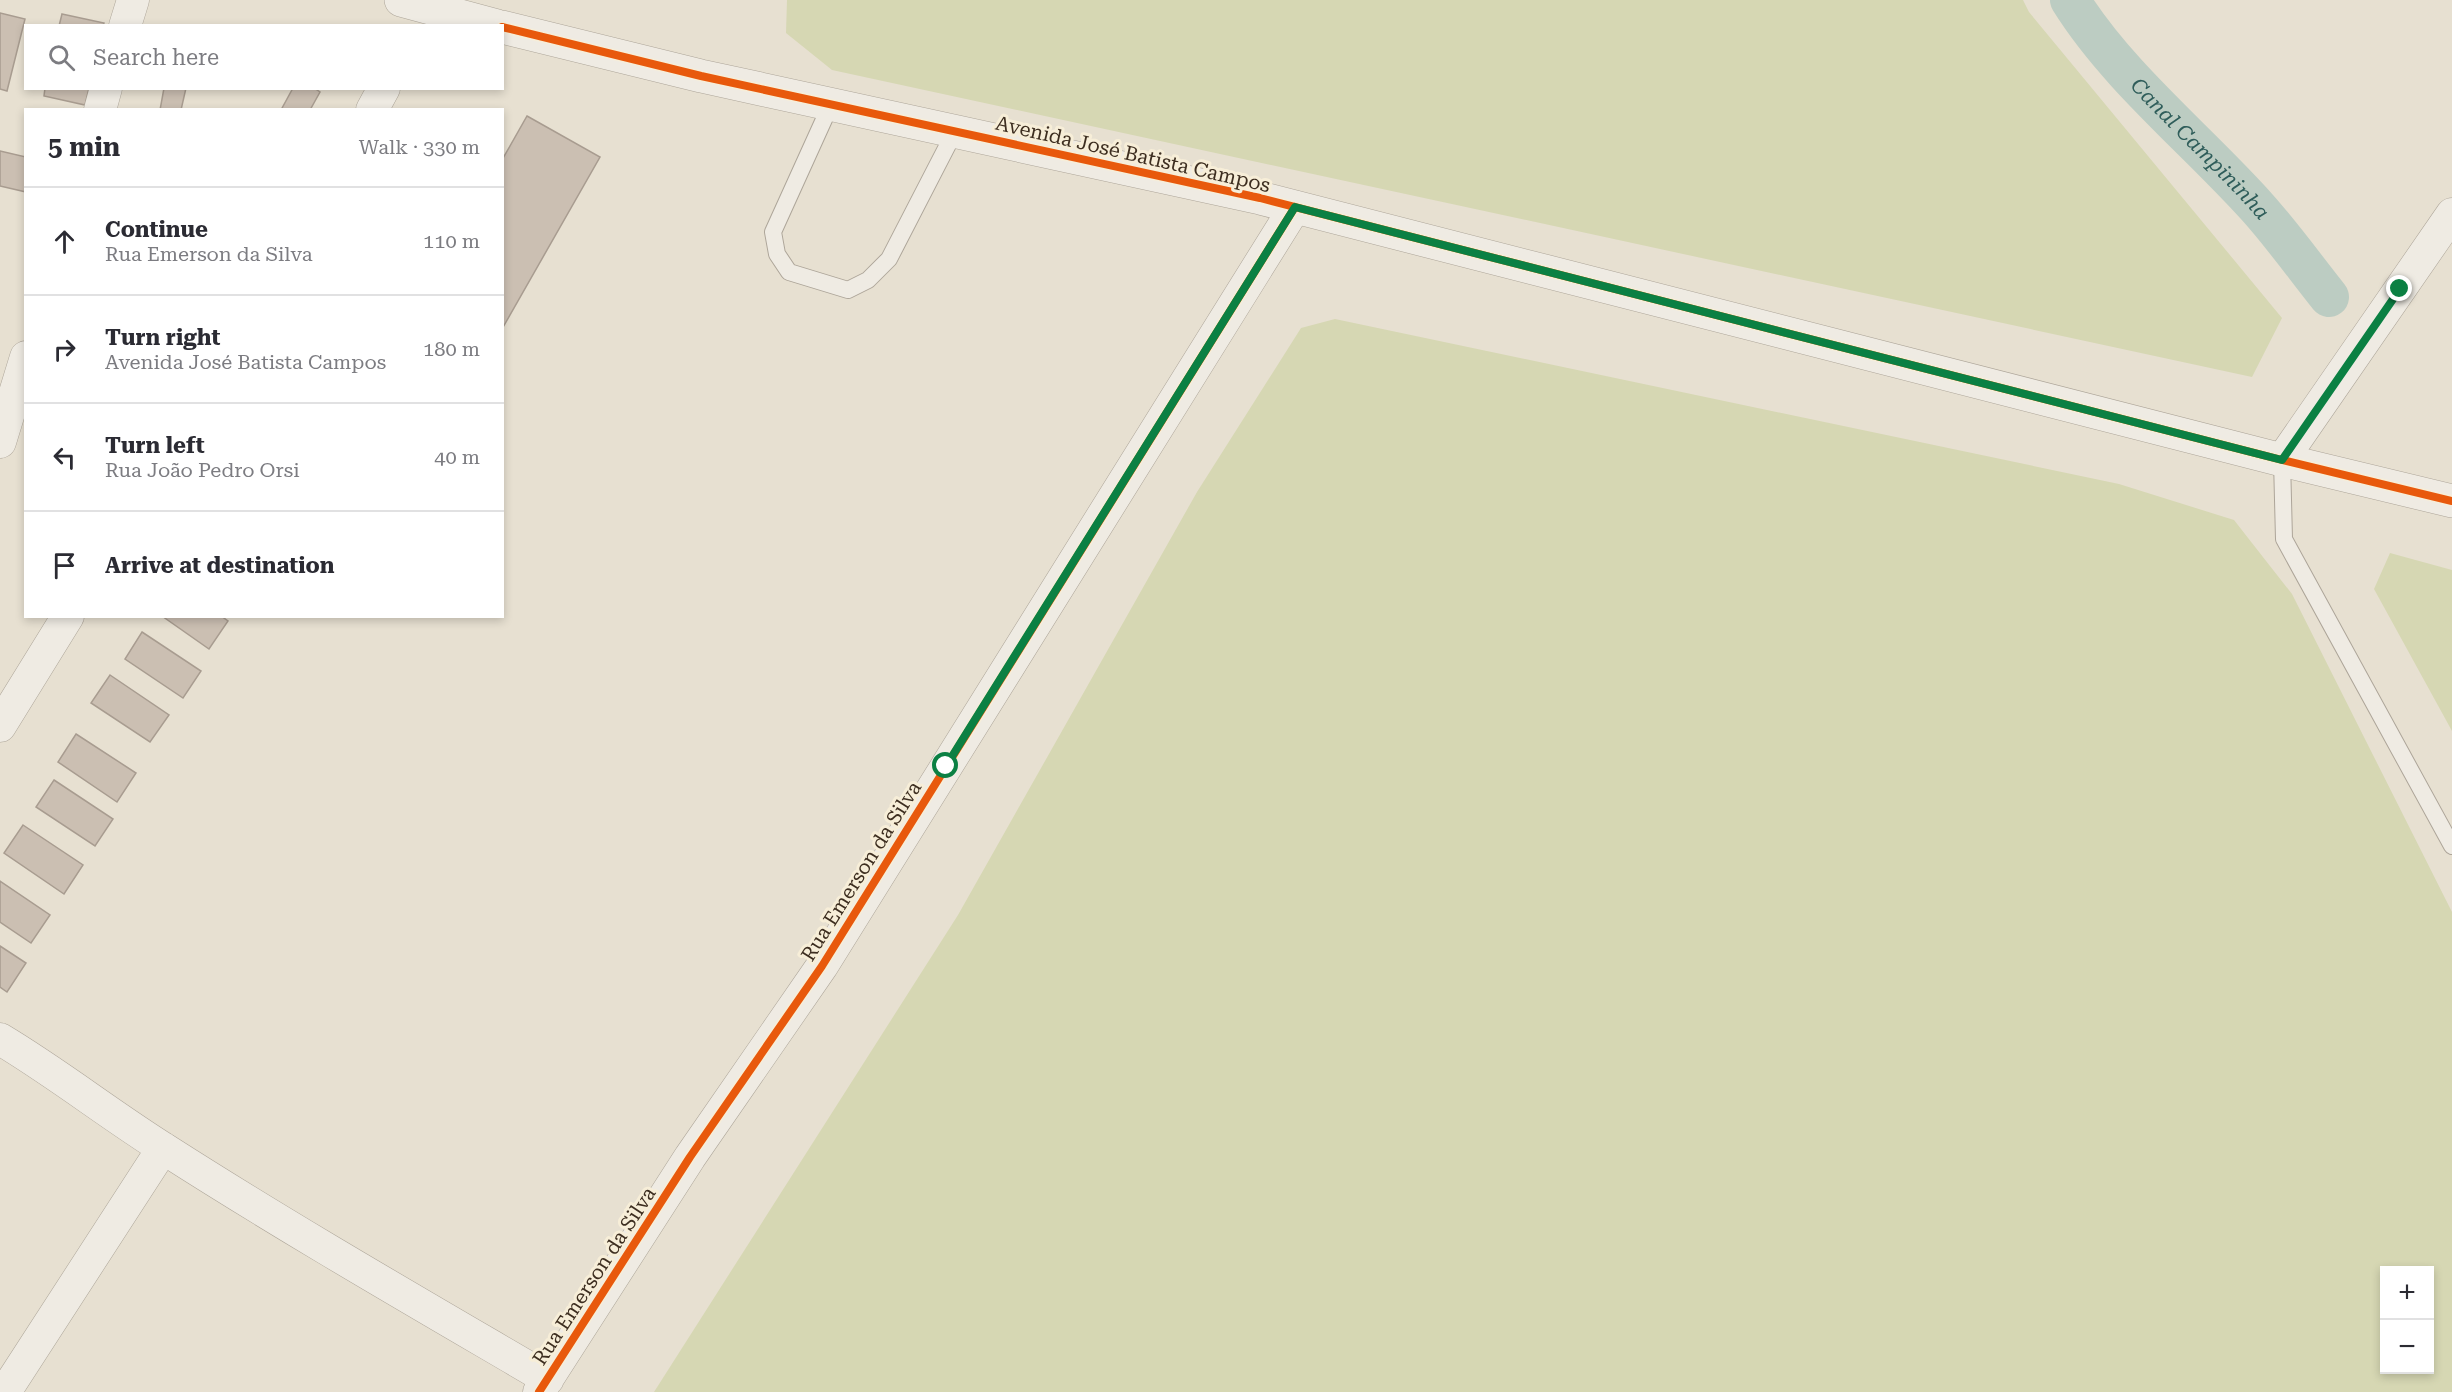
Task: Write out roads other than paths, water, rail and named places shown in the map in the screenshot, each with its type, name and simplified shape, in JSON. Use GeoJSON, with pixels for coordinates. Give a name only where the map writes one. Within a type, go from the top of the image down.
{"type":"FeatureCollection","features":[{"type":"Feature","properties":{"kind":"street"},"geometry":{"type":"LineString","coordinates":[[126,24],[133,0]]}},
{"type":"Feature","properties":{"kind":"street"},"geometry":{"type":"LineString","coordinates":[[421,8],[489,24]]}},
{"type":"Feature","properties":{"kind":"street","name":"Avenida José Batista Campos"},"geometry":{"type":"LineString","coordinates":[[504,27],[690,73],[1295,207],[2282,460],[2452,501]]}},
{"type":"Feature","properties":{"kind":"street"},"geometry":{"type":"LineString","coordinates":[[101,108],[105,90]]}},
{"type":"Feature","properties":{"kind":"street"},"geometry":{"type":"LineString","coordinates":[[373,108],[383,90]]}},
{"type":"Feature","properties":{"kind":"street","name":"Rua Emerson da Silva"},"geometry":{"type":"LineString","coordinates":[[543,1385],[690,1156],[822,966],[1295,207]]}},
{"type":"Feature","properties":{"kind":"street"},"geometry":{"type":"LineString","coordinates":[[2282,460],[2452,214]]}},
{"type":"Feature","properties":{"kind":"street"},"geometry":{"type":"LineString","coordinates":[[0,441],[24,363]]}},
{"type":"Feature","properties":{"kind":"street"},"geometry":{"type":"LineString","coordinates":[[0,726],[67,618]]}},
{"type":"Feature","properties":{"kind":"street"},"geometry":{"type":"LineString","coordinates":[[0,1039],[163,1148],[543,1385]]}},
{"type":"Feature","properties":{"kind":"street"},"geometry":{"type":"LineString","coordinates":[[5,1392],[163,1148]]}},
{"type":"Feature","properties":{"kind":"lane"},"geometry":{"type":"LineString","coordinates":[[831,104],[773,232],[777,254],[789,272],[848,290],[868,280],[889,259],[955,131]]}},
{"type":"Feature","properties":{"kind":"lane"},"geometry":{"type":"LineString","coordinates":[[2282,460],[2284,539],[2452,846]]}},
{"type":"Feature","properties":{"kind":"waterway","name":"Canal Campininha"},"geometry":{"type":"LineString","coordinates":[[2070,0],[2089,28],[2134,82],[2257,207],[2329,297]]}}]}
